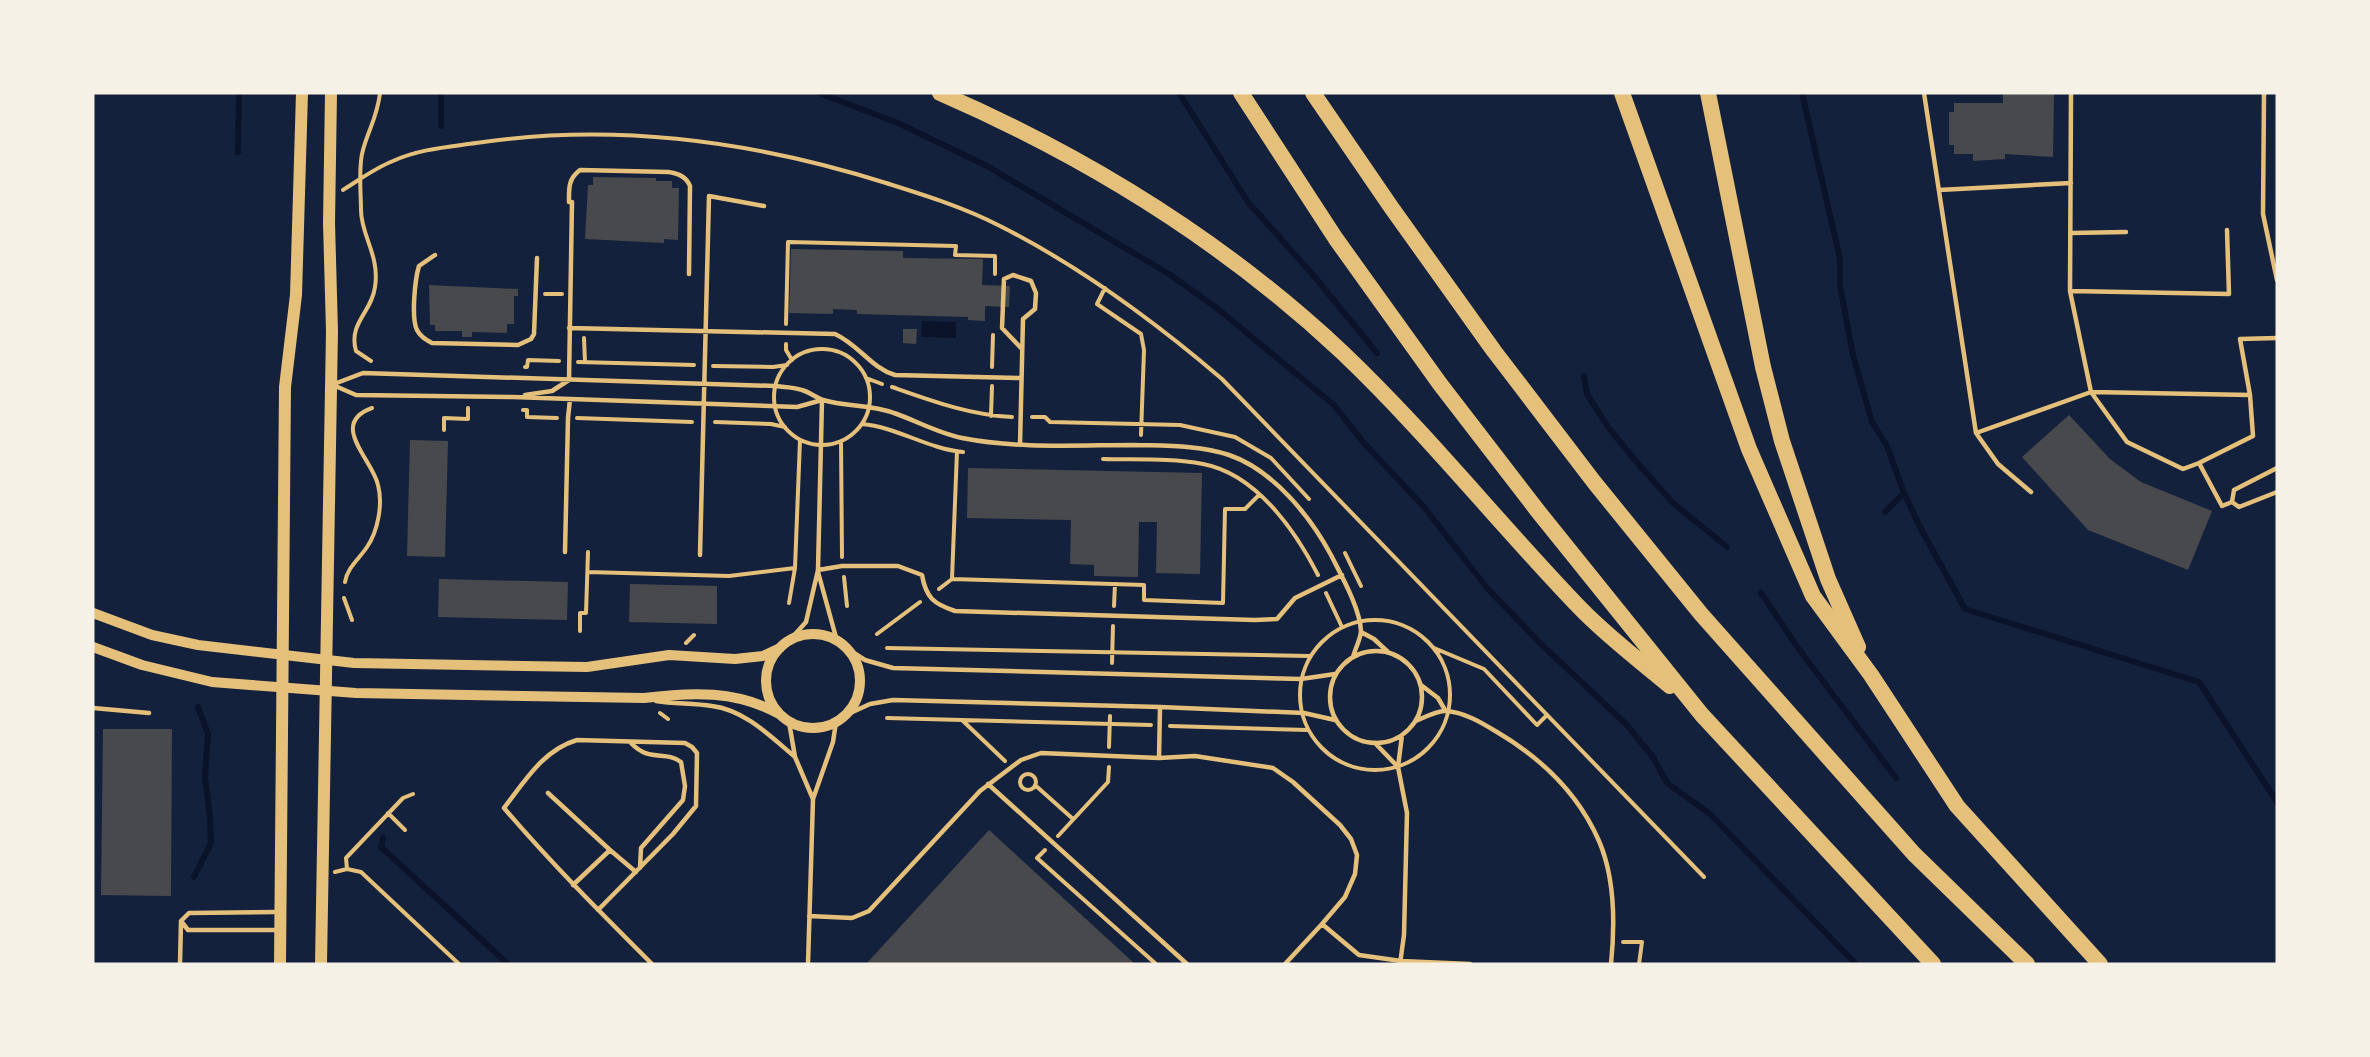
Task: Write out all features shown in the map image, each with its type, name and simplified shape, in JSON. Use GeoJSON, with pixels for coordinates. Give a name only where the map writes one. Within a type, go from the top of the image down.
{"type":"FeatureCollection","features":[{"type":"Feature","properties":{"kind":"highway"},"geometry":{"type":"LineString","coordinates":[[940,93],[994,116],[1086,165],[1179,222],[1251,275],[1342,352],[1406,416],[1581,609],[1702,715]]}},
{"type":"Feature","properties":{"kind":"highway"},"geometry":{"type":"LineString","coordinates":[[1241,93],[1336,239],[1440,384],[1537,510],[1702,715],[1933,964]]}},
{"type":"Feature","properties":{"kind":"highway"},"geometry":{"type":"LineString","coordinates":[[1313,93],[1378,189],[1494,351],[1594,482],[1701,614],[1914,854],[2027,964]]}},
{"type":"Feature","properties":{"kind":"highway"},"geometry":{"type":"LineString","coordinates":[[1622,93],[1749,449],[1778,521],[1813,596],[1871,675],[1957,806],[2100,964]]}},
{"type":"Feature","properties":{"kind":"highway"},"geometry":{"type":"LineString","coordinates":[[1708,93],[1763,367],[1782,441],[1828,579],[1871,675]]}},
{"type":"Feature","properties":{"kind":"main road"},"geometry":{"type":"LineString","coordinates":[[280,964],[285,387],[296,296],[302,93]]}},
{"type":"Feature","properties":{"kind":"main road"},"geometry":{"type":"LineString","coordinates":[[321,964],[331,384],[332,93]]}},
{"type":"Feature","properties":{"kind":"street"},"geometry":{"type":"LineString","coordinates":[[93,613],[152,635],[198,645],[354,663],[587,667],[669,655],[735,658],[763,656],[789,641],[813,634],[837,641],[846,648],[854,658],[860,681],[858,694],[846,715],[836,722],[813,728],[800,727],[762,704],[731,695],[681,693],[644,699],[356,693],[212,681],[142,665],[93,647]]}},
{"type":"Feature","properties":{"kind":"street"},"geometry":{"type":"LineString","coordinates":[[779,714],[772,705],[766,681],[772,658],[780,648]]}},
{"type":"Feature","properties":{"kind":"lane"},"geometry":{"type":"LineString","coordinates":[[1924,93],[1976,433],[1998,464],[2031,492]]}},
{"type":"Feature","properties":{"kind":"lane"},"geometry":{"type":"LineString","coordinates":[[2071,93],[2070,291],[2091,392],[2127,442],[2183,468],[2199,464],[2253,436],[2250,395],[2240,339],[2277,338]]}},
{"type":"Feature","properties":{"kind":"lane"},"geometry":{"type":"LineString","coordinates":[[2264,93],[2263,214],[2277,280]]}},
{"type":"Feature","properties":{"kind":"lane"},"geometry":{"type":"LineString","coordinates":[[569,380],[569,184],[573,175],[580,170],[668,172],[684,177],[690,186],[689,274]]}},
{"type":"Feature","properties":{"kind":"lane"},"geometry":{"type":"LineString","coordinates":[[1939,190],[2071,183]]}},
{"type":"Feature","properties":{"kind":"lane"},"geometry":{"type":"LineString","coordinates":[[700,555],[709,196],[764,206]]}},
{"type":"Feature","properties":{"kind":"lane"},"geometry":{"type":"LineString","coordinates":[[2070,291],[2229,294],[2227,230]]}},
{"type":"Feature","properties":{"kind":"lane"},"geometry":{"type":"LineString","coordinates":[[2071,232],[2126,232]]}},
{"type":"Feature","properties":{"kind":"lane"},"geometry":{"type":"LineString","coordinates":[[2271,250],[2277,249]]}},
{"type":"Feature","properties":{"kind":"lane"},"geometry":{"type":"LineString","coordinates":[[435,255],[419,266],[415,312],[417,329],[426,340],[432,343],[518,345],[531,339],[534,334],[537,258]]}},
{"type":"Feature","properties":{"kind":"lane"},"geometry":{"type":"LineString","coordinates":[[1020,445],[1023,319],[1035,309],[1036,293],[1031,281],[1013,275],[1004,279],[1002,328],[1021,348]]}},
{"type":"Feature","properties":{"kind":"lane"},"geometry":{"type":"LineString","coordinates":[[569,328],[835,334],[848,340],[877,368],[895,375],[1022,378]]}},
{"type":"Feature","properties":{"kind":"lane"},"geometry":{"type":"LineString","coordinates":[[331,384],[363,374],[775,386],[801,389],[822,400],[891,412],[961,437],[1020,445],[1201,449],[1230,455],[1254,468],[1276,484],[1305,515],[1341,576],[1359,622],[1361,632],[1353,657]]}},
{"type":"Feature","properties":{"kind":"lane"},"geometry":{"type":"LineString","coordinates":[[513,397],[552,392],[569,380]]}},
{"type":"Feature","properties":{"kind":"lane"},"geometry":{"type":"LineString","coordinates":[[331,384],[356,395],[513,397],[797,407],[822,400]]}},
{"type":"Feature","properties":{"kind":"lane"},"geometry":{"type":"LineString","coordinates":[[1976,433],[2091,392],[2250,395]]}},
{"type":"Feature","properties":{"kind":"lane"},"geometry":{"type":"LineString","coordinates":[[565,552],[570,399]]}},
{"type":"Feature","properties":{"kind":"lane"},"geometry":{"type":"LineString","coordinates":[[789,641],[806,622],[818,570],[822,400]]}},
{"type":"Feature","properties":{"kind":"lane"},"geometry":{"type":"LineString","coordinates":[[2199,464],[2222,506],[2232,502]]}},
{"type":"Feature","properties":{"kind":"lane"},"geometry":{"type":"LineString","coordinates":[[2232,502],[2234,490],[2277,468]]}},
{"type":"Feature","properties":{"kind":"lane"},"geometry":{"type":"LineString","coordinates":[[2232,502],[2240,507],[2277,492]]}},
{"type":"Feature","properties":{"kind":"lane"},"geometry":{"type":"LineString","coordinates":[[818,570],[842,566],[898,566],[922,575],[928,596],[940,606],[955,611],[1278,619],[1295,598],[1341,576]]}},
{"type":"Feature","properties":{"kind":"lane"},"geometry":{"type":"LineString","coordinates":[[818,570],[837,641]]}},
{"type":"Feature","properties":{"kind":"lane"},"geometry":{"type":"LineString","coordinates":[[1361,632],[1409,664],[1421,685],[1438,698],[1447,711]]}},
{"type":"Feature","properties":{"kind":"lane"},"geometry":{"type":"LineString","coordinates":[[846,648],[865,660],[893,668],[1301,679],[1335,674]]}},
{"type":"Feature","properties":{"kind":"lane"},"geometry":{"type":"LineString","coordinates":[[1388,652],[1364,652],[1353,657],[1335,674],[1329,697],[1335,720],[1352,737],[1376,744],[1388,742],[1402,735],[1416,720],[1422,703],[1421,685]]}},
{"type":"Feature","properties":{"kind":"lane"},"geometry":{"type":"LineString","coordinates":[[644,699],[681,705],[713,706],[732,711],[750,721],[795,757]]}},
{"type":"Feature","properties":{"kind":"lane"},"geometry":{"type":"LineString","coordinates":[[846,715],[870,704],[893,700],[1301,713],[1335,720]]}},
{"type":"Feature","properties":{"kind":"lane"},"geometry":{"type":"LineString","coordinates":[[1159,758],[1160,707]]}},
{"type":"Feature","properties":{"kind":"lane"},"geometry":{"type":"LineString","coordinates":[[93,708],[149,713]]}},
{"type":"Feature","properties":{"kind":"lane"},"geometry":{"type":"LineString","coordinates":[[1416,720],[1447,711],[1476,720],[1513,741],[1554,774],[1573,797],[1600,843],[1609,874],[1613,941],[1611,964]]}},
{"type":"Feature","properties":{"kind":"lane"},"geometry":{"type":"LineString","coordinates":[[789,722],[795,757],[813,799]]}},
{"type":"Feature","properties":{"kind":"lane"},"geometry":{"type":"LineString","coordinates":[[808,964],[813,799],[833,742],[836,722]]}},
{"type":"Feature","properties":{"kind":"lane"},"geometry":{"type":"LineString","coordinates":[[1400,962],[1404,935],[1407,813],[1398,767],[1402,735]]}},
{"type":"Feature","properties":{"kind":"lane"},"geometry":{"type":"LineString","coordinates":[[598,910],[696,806],[697,753],[685,744],[577,740],[561,745],[540,761],[504,808],[546,857],[573,885],[598,910],[652,964]]}},
{"type":"Feature","properties":{"kind":"lane"},"geometry":{"type":"LineString","coordinates":[[632,743],[640,753],[676,758],[681,762],[685,786],[683,800],[640,848],[638,870]]}},
{"type":"Feature","properties":{"kind":"lane"},"geometry":{"type":"LineString","coordinates":[[1376,744],[1398,767]]}},
{"type":"Feature","properties":{"kind":"lane"},"geometry":{"type":"LineString","coordinates":[[809,916],[852,918],[869,911],[988,784],[1021,760],[1041,753],[1159,758],[1194,756],[1273,768],[1293,782],[1340,825],[1351,839],[1357,855],[1355,874],[1345,897],[1285,964]]}},
{"type":"Feature","properties":{"kind":"lane"},"geometry":{"type":"LineString","coordinates":[[988,784],[1187,964]]}},
{"type":"Feature","properties":{"kind":"lane"},"geometry":{"type":"LineString","coordinates":[[548,793],[609,849],[638,870]]}},
{"type":"Feature","properties":{"kind":"lane"},"geometry":{"type":"LineString","coordinates":[[573,885],[609,849]]}},
{"type":"Feature","properties":{"kind":"lane"},"geometry":{"type":"LineString","coordinates":[[180,964],[181,921],[189,913],[281,912]]}},
{"type":"Feature","properties":{"kind":"lane"},"geometry":{"type":"LineString","coordinates":[[181,921],[188,930],[280,930]]}},
{"type":"Feature","properties":{"kind":"lane"},"geometry":{"type":"LineString","coordinates":[[1322,924],[1359,955],[1400,962],[1470,964]]}},
{"type":"Feature","properties":{"kind":"path"},"geometry":{"type":"LineString","coordinates":[[358,354],[354,346],[354,330],[369,305],[375,288],[376,272],[374,256],[361,214],[362,152],[378,114],[380,93]]}},
{"type":"Feature","properties":{"kind":"path"},"geometry":{"type":"LineString","coordinates":[[330,198],[392,161],[425,150],[503,139],[564,134],[685,138],[772,152],[852,172],[925,195],[998,224],[1105,288],[1151,320],[1222,379],[1704,877]]}},
{"type":"Feature","properties":{"kind":"path"},"geometry":{"type":"LineString","coordinates":[[792,360],[786,350],[788,242],[956,246],[956,255],[995,256],[995,279]]}},
{"type":"Feature","properties":{"kind":"path"},"geometry":{"type":"LineString","coordinates":[[1105,288],[1096,304],[1141,334],[1144,350],[1140,446]]}},
{"type":"Feature","properties":{"kind":"path"},"geometry":{"type":"LineString","coordinates":[[991,416],[993,324]]}},
{"type":"Feature","properties":{"kind":"path"},"geometry":{"type":"LineString","coordinates":[[444,430],[444,418],[468,419],[468,408]]}},
{"type":"Feature","properties":{"kind":"path"},"geometry":{"type":"LineString","coordinates":[[344,584],[346,576],[367,547],[376,527],[379,506],[379,485],[372,468],[353,437],[357,417]]}},
{"type":"Feature","properties":{"kind":"path"},"geometry":{"type":"LineString","coordinates":[[862,424],[877,425],[931,445],[969,452]]}},
{"type":"Feature","properties":{"kind":"path"},"geometry":{"type":"LineString","coordinates":[[789,603],[795,568],[800,440]]}},
{"type":"Feature","properties":{"kind":"path"},"geometry":{"type":"LineString","coordinates":[[842,441],[842,566],[847,606]]}},
{"type":"Feature","properties":{"kind":"path"},"geometry":{"type":"LineString","coordinates":[[952,579],[957,451]]}},
{"type":"Feature","properties":{"kind":"path"},"geometry":{"type":"LineString","coordinates":[[1096,458],[1176,461],[1205,465],[1236,477],[1259,495],[1289,527],[1323,585],[1342,627]]}},
{"type":"Feature","properties":{"kind":"path"},"geometry":{"type":"LineString","coordinates":[[877,634],[952,579],[1144,585],[1144,600],[1223,603],[1225,509],[1245,509],[1259,495]]}},
{"type":"Feature","properties":{"kind":"path"},"geometry":{"type":"LineString","coordinates":[[580,631],[580,613],[586,613],[588,552]]}},
{"type":"Feature","properties":{"kind":"path"},"geometry":{"type":"LineString","coordinates":[[588,572],[729,576],[795,568]]}},
{"type":"Feature","properties":{"kind":"path"},"geometry":{"type":"LineString","coordinates":[[1112,674],[1115,584]]}},
{"type":"Feature","properties":{"kind":"path"},"geometry":{"type":"LineString","coordinates":[[343,592],[345,606],[352,620]]}},
{"type":"Feature","properties":{"kind":"path"},"geometry":{"type":"LineString","coordinates":[[1433,647],[1445,667],[1450,689],[1442,730],[1430,747],[1414,760],[1398,767],[1375,771],[1354,768],[1334,759],[1318,745],[1301,713],[1299,700],[1301,679],[1310,656],[1324,640],[1342,627],[1359,622],[1390,622],[1406,627],[1433,647],[1484,669],[1538,725],[1547,715]]}},
{"type":"Feature","properties":{"kind":"path"},"geometry":{"type":"LineString","coordinates":[[888,648],[1310,656]]}},
{"type":"Feature","properties":{"kind":"path"},"geometry":{"type":"LineString","coordinates":[[1110,706],[1108,782],[1037,858],[1156,964]]}},
{"type":"Feature","properties":{"kind":"path"},"geometry":{"type":"LineString","coordinates":[[888,718],[1308,730]]}},
{"type":"Feature","properties":{"kind":"path"},"geometry":{"type":"LineString","coordinates":[[962,720],[1022,777]]}},
{"type":"Feature","properties":{"kind":"path"},"geometry":{"type":"LineString","coordinates":[[1032,775],[1035,778],[1035,785],[1031,789],[1023,788],[1020,782],[1022,777],[1032,775]]}},
{"type":"Feature","properties":{"kind":"path"},"geometry":{"type":"LineString","coordinates":[[1035,785],[1073,819]]}},
{"type":"Feature","properties":{"kind":"path"},"geometry":{"type":"LineString","coordinates":[[347,869],[346,858],[403,798],[413,794]]}},
{"type":"Feature","properties":{"kind":"path"},"geometry":{"type":"LineString","coordinates":[[388,813],[405,830]]}},
{"type":"Feature","properties":{"kind":"path"},"geometry":{"type":"LineString","coordinates":[[323,875],[347,869],[361,872],[459,964]]}},
{"type":"Feature","properties":{"kind":"path"},"geometry":{"type":"LineString","coordinates":[[1613,941],[1642,942],[1639,964]]}},
{"type":"Feature","properties":{"kind":"water"},"geometry":{"type":"Polygon","coordinates":[[[922,321],[956,322],[956,338],[921,337],[922,321]]]}},
{"type":"Feature","properties":{"kind":"building"},"geometry":{"type":"Polygon","coordinates":[[[2003,93],[2054,93],[2053,157],[2005,154],[2005,159],[1973,161],[1973,154],[1954,154],[1954,145],[1949,145],[1949,112],[1954,112],[1954,103],[2003,103],[2003,93]]]}},
{"type":"Feature","properties":{"kind":"building"},"geometry":{"type":"Polygon","coordinates":[[[593,177],[656,178],[656,181],[672,181],[672,188],[679,188],[678,240],[664,239],[664,243],[585,239],[588,185],[593,185],[593,177]]]}},
{"type":"Feature","properties":{"kind":"building"},"geometry":{"type":"Polygon","coordinates":[[[791,249],[903,251],[903,258],[983,259],[982,285],[1010,286],[1009,307],[985,306],[985,321],[968,320],[968,317],[857,314],[857,310],[833,309],[833,314],[789,313],[791,249]]]}},
{"type":"Feature","properties":{"kind":"building"},"geometry":{"type":"Polygon","coordinates":[[[429,285],[518,289],[518,296],[514,296],[514,324],[507,324],[507,333],[472,332],[472,337],[462,337],[462,331],[435,331],[435,325],[430,325],[429,285]]]}},
{"type":"Feature","properties":{"kind":"building"},"geometry":{"type":"Polygon","coordinates":[[[903,329],[917,329],[916,344],[903,343],[903,329]]]}},
{"type":"Feature","properties":{"kind":"building"},"geometry":{"type":"Polygon","coordinates":[[[2069,415],[2110,459],[2141,482],[2212,511],[2188,570],[2088,530],[2022,457],[2069,415]]]}},
{"type":"Feature","properties":{"kind":"building"},"geometry":{"type":"Polygon","coordinates":[[[410,440],[448,441],[445,557],[407,556],[410,440]]]}},
{"type":"Feature","properties":{"kind":"building"},"geometry":{"type":"Polygon","coordinates":[[[968,468],[1202,473],[1200,574],[1156,573],[1157,522],[1139,522],[1138,577],[1094,576],[1094,565],[1070,564],[1071,520],[967,518],[968,468]]]}},
{"type":"Feature","properties":{"kind":"building"},"geometry":{"type":"Polygon","coordinates":[[[439,579],[568,582],[567,620],[438,617],[439,579]]]}},
{"type":"Feature","properties":{"kind":"building"},"geometry":{"type":"Polygon","coordinates":[[[630,584],[717,586],[717,624],[629,622],[630,584]]]}},
{"type":"Feature","properties":{"kind":"building"},"geometry":{"type":"Polygon","coordinates":[[[103,729],[172,729],[171,896],[101,895],[103,729]]]}},
{"type":"Feature","properties":{"kind":"building"},"geometry":{"type":"Polygon","coordinates":[[[989,830],[1135,964],[866,964],[989,830]]]}},
{"type":"Feature","properties":{"kind":"waterway"},"geometry":{"type":"LineString","coordinates":[[238,152],[239,93]]}},
{"type":"Feature","properties":{"kind":"waterway"},"geometry":{"type":"LineString","coordinates":[[441,93],[441,126]]}},
{"type":"Feature","properties":{"kind":"waterway"},"geometry":{"type":"LineString","coordinates":[[819,93],[898,123],[987,166],[1169,274],[1218,309],[1334,405],[1363,442],[1424,507],[1487,588],[1542,645],[1626,724],[1653,757],[1667,783],[1710,814],[1856,964]]}},
{"type":"Feature","properties":{"kind":"waterway"},"geometry":{"type":"LineString","coordinates":[[1179,93],[1248,202],[1314,276],[1377,353]]}},
{"type":"Feature","properties":{"kind":"waterway"},"geometry":{"type":"LineString","coordinates":[[1802,93],[1840,259],[1840,286],[1853,355],[1872,422],[1887,446],[1904,493],[1920,527],[1965,609],[2199,682],[2277,802]]}},
{"type":"Feature","properties":{"kind":"waterway"},"geometry":{"type":"LineString","coordinates":[[1584,376],[1587,394],[1608,427],[1634,459],[1672,502],[1727,547]]}},
{"type":"Feature","properties":{"kind":"waterway"},"geometry":{"type":"LineString","coordinates":[[1885,512],[1904,493]]}},
{"type":"Feature","properties":{"kind":"waterway"},"geometry":{"type":"LineString","coordinates":[[1761,593],[1798,648],[1896,778]]}},
{"type":"Feature","properties":{"kind":"waterway"},"geometry":{"type":"LineString","coordinates":[[194,877],[211,843],[205,777],[208,734],[198,707]]}},
{"type":"Feature","properties":{"kind":"waterway"},"geometry":{"type":"LineString","coordinates":[[383,838],[381,847],[508,964]]}}]}
